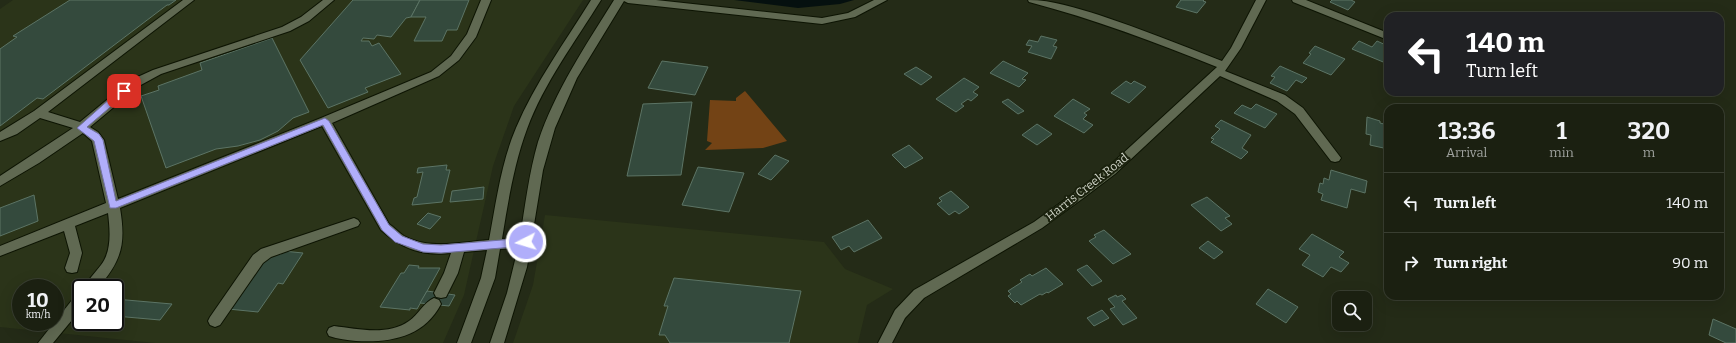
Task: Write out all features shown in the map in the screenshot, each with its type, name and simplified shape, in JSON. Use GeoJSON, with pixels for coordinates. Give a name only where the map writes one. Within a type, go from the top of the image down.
{"type":"FeatureCollection","features":[{"type":"Feature","properties":{"kind":"street"},"geometry":{"type":"LineString","coordinates":[[0,137],[38,114],[189,0]]}},
{"type":"Feature","properties":{"kind":"street"},"geometry":{"type":"LineString","coordinates":[[0,182],[36,160],[81,128],[135,83],[157,72],[286,29],[306,19],[329,0]]}},
{"type":"Feature","properties":{"kind":"street"},"geometry":{"type":"LineString","coordinates":[[0,251],[325,121],[435,74],[455,58],[472,34],[486,0]]}},
{"type":"Feature","properties":{"kind":"street"},"geometry":{"type":"LineString","coordinates":[[464,343],[488,278],[508,172],[521,129],[539,91],[596,0]]}},
{"type":"Feature","properties":{"kind":"street"},"geometry":{"type":"LineString","coordinates":[[497,343],[511,305],[526,242],[536,172],[548,128],[564,93],[619,0]]}},
{"type":"Feature","properties":{"kind":"street"},"geometry":{"type":"LineString","coordinates":[[628,0],[822,21],[851,15],[882,0]]}},
{"type":"Feature","properties":{"kind":"street"},"geometry":{"type":"LineString","coordinates":[[1033,0],[1077,11],[1123,26],[1222,69],[1281,98],[1299,111],[1335,158]]}},
{"type":"Feature","properties":{"kind":"street","name":"Harris Creek Road"},"geometry":{"type":"LineString","coordinates":[[885,343],[900,314],[920,294],[1038,225],[1111,171],[1222,69],[1236,48],[1261,0]]}},
{"type":"Feature","properties":{"kind":"street"},"geometry":{"type":"LineString","coordinates":[[1297,0],[1384,35]]}},
{"type":"Feature","properties":{"kind":"street"},"geometry":{"type":"LineString","coordinates":[[38,114],[81,128],[96,136],[98,140],[113,206],[116,234],[113,256],[109,264],[97,279]]}},
{"type":"Feature","properties":{"kind":"street"},"geometry":{"type":"LineString","coordinates":[[325,121],[391,234],[410,244],[423,248],[459,248],[526,242]]}},
{"type":"Feature","properties":{"kind":"street"},"geometry":{"type":"LineString","coordinates":[[215,321],[258,259],[266,253],[354,223]]}},
{"type":"Feature","properties":{"kind":"street"},"geometry":{"type":"LineString","coordinates":[[68,224],[76,253],[72,268]]}},
{"type":"Feature","properties":{"kind":"street"},"geometry":{"type":"LineString","coordinates":[[334,332],[389,339],[399,338],[410,333],[427,317],[438,299],[451,273],[459,248]]}},
{"type":"Feature","properties":{"kind":"street"},"geometry":{"type":"LineString","coordinates":[[45,343],[72,310]]}},
{"type":"Feature","properties":{"kind":"shaded area"},"geometry":{"type":"Polygon","coordinates":[[[13,0],[583,0],[514,106],[493,166],[464,295],[443,343],[155,343],[39,331],[64,331],[64,279],[12,279],[12,328],[0,327],[0,9],[13,0]]]}},
{"type":"Feature","properties":{"kind":"shaded area"},"geometry":{"type":"Polygon","coordinates":[[[734,0],[854,0],[840,4],[798,8],[734,0]]]}},
{"type":"Feature","properties":{"kind":"shaded area"},"geometry":{"type":"Polygon","coordinates":[[[745,91],[787,141],[763,148],[705,150],[712,143],[707,141],[710,100],[736,101],[736,98],[745,91]]]}},
{"type":"Feature","properties":{"kind":"shaded area"},"geometry":{"type":"Polygon","coordinates":[[[545,215],[824,242],[845,269],[893,289],[867,305],[858,343],[513,343],[533,285],[545,215]]]}},
{"type":"Feature","properties":{"kind":"building"},"geometry":{"type":"Polygon","coordinates":[[[70,0],[176,0],[167,5],[43,99],[37,98],[0,126],[0,49],[17,37],[13,36],[70,0]]]}},
{"type":"Feature","properties":{"kind":"building"},"geometry":{"type":"Polygon","coordinates":[[[353,0],[420,0],[411,17],[406,18],[391,37],[377,35],[374,39],[363,38],[361,41],[369,41],[372,46],[379,43],[401,74],[365,88],[368,92],[328,108],[300,60],[353,0]]]}},
{"type":"Feature","properties":{"kind":"building"},"geometry":{"type":"Polygon","coordinates":[[[420,0],[469,0],[457,30],[447,30],[442,41],[414,41],[426,17],[411,17],[420,0]]]}},
{"type":"Feature","properties":{"kind":"building"},"geometry":{"type":"Polygon","coordinates":[[[1181,0],[1204,0],[1203,1],[1206,2],[1197,13],[1176,7],[1181,0]]]}},
{"type":"Feature","properties":{"kind":"building"},"geometry":{"type":"Polygon","coordinates":[[[1332,0],[1351,0],[1355,2],[1348,10],[1330,2],[1332,0]]]}},
{"type":"Feature","properties":{"kind":"building"},"geometry":{"type":"Polygon","coordinates":[[[1041,36],[1057,40],[1053,46],[1057,47],[1051,59],[1028,52],[1032,46],[1026,45],[1029,40],[1038,42],[1041,36]]]}},
{"type":"Feature","properties":{"kind":"building"},"geometry":{"type":"Polygon","coordinates":[[[272,38],[309,112],[293,118],[278,131],[260,140],[238,146],[216,149],[166,168],[141,96],[159,90],[158,86],[202,70],[200,63],[272,38]]]}},
{"type":"Feature","properties":{"kind":"building"},"geometry":{"type":"Polygon","coordinates":[[[1359,41],[1372,47],[1377,41],[1384,44],[1384,62],[1352,49],[1359,41]]]}},
{"type":"Feature","properties":{"kind":"building"},"geometry":{"type":"Polygon","coordinates":[[[1315,46],[1345,59],[1331,75],[1303,63],[1311,54],[1309,53],[1315,46]]]}},
{"type":"Feature","properties":{"kind":"building"},"geometry":{"type":"Polygon","coordinates":[[[662,61],[708,67],[695,95],[648,88],[662,61]]]}},
{"type":"Feature","properties":{"kind":"building"},"geometry":{"type":"Polygon","coordinates":[[[1003,61],[1028,73],[1022,79],[1026,80],[1019,87],[990,73],[1003,61]]]}},
{"type":"Feature","properties":{"kind":"building"},"geometry":{"type":"Polygon","coordinates":[[[1280,66],[1307,78],[1302,83],[1296,80],[1287,91],[1270,83],[1275,77],[1271,76],[1280,66]]]}},
{"type":"Feature","properties":{"kind":"building"},"geometry":{"type":"Polygon","coordinates":[[[916,67],[932,77],[921,85],[904,74],[916,67]]]}},
{"type":"Feature","properties":{"kind":"building"},"geometry":{"type":"Polygon","coordinates":[[[964,78],[979,87],[973,92],[978,95],[971,101],[968,99],[961,104],[964,106],[956,112],[936,99],[964,78]]]}},
{"type":"Feature","properties":{"kind":"building"},"geometry":{"type":"Polygon","coordinates":[[[1126,81],[1131,84],[1134,81],[1146,87],[1129,103],[1111,93],[1126,81]]]}},
{"type":"Feature","properties":{"kind":"building"},"geometry":{"type":"Polygon","coordinates":[[[1008,99],[1024,111],[1018,114],[1002,102],[1008,99]]]}},
{"type":"Feature","properties":{"kind":"building"},"geometry":{"type":"Polygon","coordinates":[[[1073,99],[1090,109],[1084,113],[1087,115],[1083,119],[1093,125],[1084,133],[1054,116],[1073,99]]]}},
{"type":"Feature","properties":{"kind":"building"},"geometry":{"type":"Polygon","coordinates":[[[692,102],[681,175],[627,176],[643,104],[692,102]]]}},
{"type":"Feature","properties":{"kind":"building"},"geometry":{"type":"Polygon","coordinates":[[[1256,104],[1277,114],[1265,128],[1234,113],[1242,105],[1251,109],[1256,104]]]}},
{"type":"Feature","properties":{"kind":"building"},"geometry":{"type":"Polygon","coordinates":[[[1367,117],[1380,121],[1380,123],[1384,124],[1384,148],[1370,145],[1371,135],[1366,134],[1367,117]]]}},
{"type":"Feature","properties":{"kind":"building"},"geometry":{"type":"Polygon","coordinates":[[[1221,120],[1251,135],[1242,148],[1248,152],[1241,159],[1211,142],[1214,139],[1211,138],[1220,129],[1215,126],[1221,120]]]}},
{"type":"Feature","properties":{"kind":"building"},"geometry":{"type":"Polygon","coordinates":[[[1037,124],[1052,134],[1037,145],[1022,135],[1037,124]]]}},
{"type":"Feature","properties":{"kind":"building"},"geometry":{"type":"Polygon","coordinates":[[[909,145],[923,158],[905,168],[892,155],[909,145]]]}},
{"type":"Feature","properties":{"kind":"building"},"geometry":{"type":"Polygon","coordinates":[[[775,155],[789,161],[771,180],[758,174],[775,155]]]}},
{"type":"Feature","properties":{"kind":"building"},"geometry":{"type":"Polygon","coordinates":[[[447,165],[446,170],[450,170],[442,202],[412,205],[414,198],[417,197],[423,172],[417,173],[418,168],[447,165]]]}},
{"type":"Feature","properties":{"kind":"building"},"geometry":{"type":"Polygon","coordinates":[[[698,167],[744,173],[729,212],[682,205],[698,167]]]}},
{"type":"Feature","properties":{"kind":"building"},"geometry":{"type":"Polygon","coordinates":[[[1331,170],[1367,181],[1365,193],[1351,189],[1347,208],[1321,200],[1323,194],[1318,192],[1320,183],[1323,184],[1324,178],[1329,180],[1331,170]]]}},
{"type":"Feature","properties":{"kind":"building"},"geometry":{"type":"Polygon","coordinates":[[[484,187],[483,199],[450,202],[452,191],[484,187]]]}},
{"type":"Feature","properties":{"kind":"building"},"geometry":{"type":"Polygon","coordinates":[[[951,191],[969,207],[959,214],[955,211],[949,215],[937,204],[942,201],[939,198],[951,191]]]}},
{"type":"Feature","properties":{"kind":"building"},"geometry":{"type":"Polygon","coordinates":[[[34,195],[38,221],[0,236],[0,208],[34,195]]]}},
{"type":"Feature","properties":{"kind":"building"},"geometry":{"type":"Polygon","coordinates":[[[1207,197],[1230,216],[1225,218],[1232,224],[1221,231],[1191,205],[1207,197]]]}},
{"type":"Feature","properties":{"kind":"building"},"geometry":{"type":"Polygon","coordinates":[[[428,213],[441,217],[430,229],[417,224],[428,213]]]}},
{"type":"Feature","properties":{"kind":"building"},"geometry":{"type":"Polygon","coordinates":[[[868,220],[882,238],[854,252],[849,246],[841,250],[832,237],[868,220]]]}},
{"type":"Feature","properties":{"kind":"building"},"geometry":{"type":"Polygon","coordinates":[[[1104,230],[1131,254],[1113,264],[1089,241],[1096,237],[1094,235],[1104,230]]]}},
{"type":"Feature","properties":{"kind":"building"},"geometry":{"type":"Polygon","coordinates":[[[1312,234],[1344,252],[1339,257],[1349,263],[1341,272],[1331,267],[1323,277],[1302,265],[1310,255],[1299,249],[1312,234]]]}},
{"type":"Feature","properties":{"kind":"building"},"geometry":{"type":"Polygon","coordinates":[[[1208,241],[1223,252],[1214,259],[1199,248],[1208,241]]]}},
{"type":"Feature","properties":{"kind":"building"},"geometry":{"type":"Polygon","coordinates":[[[283,251],[303,253],[283,284],[278,283],[258,312],[228,309],[268,253],[281,254],[283,251]]]}},
{"type":"Feature","properties":{"kind":"building"},"geometry":{"type":"Polygon","coordinates":[[[409,265],[419,266],[418,268],[440,268],[417,309],[410,308],[410,310],[380,307],[401,273],[404,273],[409,265]]]}},
{"type":"Feature","properties":{"kind":"building"},"geometry":{"type":"Polygon","coordinates":[[[1087,265],[1102,281],[1092,286],[1077,270],[1087,265]]]}},
{"type":"Feature","properties":{"kind":"building"},"geometry":{"type":"Polygon","coordinates":[[[1046,268],[1063,284],[1048,293],[1047,292],[1042,295],[1040,294],[1021,305],[1017,301],[1015,303],[1008,296],[1011,294],[1008,291],[1022,282],[1020,280],[1030,274],[1032,276],[1046,268]]]}},
{"type":"Feature","properties":{"kind":"building"},"geometry":{"type":"Polygon","coordinates":[[[674,278],[801,291],[789,343],[670,343],[665,335],[659,335],[668,306],[664,306],[674,278]]]}},
{"type":"Feature","properties":{"kind":"building"},"geometry":{"type":"Polygon","coordinates":[[[1268,289],[1298,307],[1286,323],[1256,304],[1268,289]]]}},
{"type":"Feature","properties":{"kind":"building"},"geometry":{"type":"Polygon","coordinates":[[[427,291],[455,295],[449,306],[420,303],[427,291]]]}},
{"type":"Feature","properties":{"kind":"building"},"geometry":{"type":"Polygon","coordinates":[[[1116,295],[1117,297],[1122,295],[1126,299],[1122,301],[1137,318],[1123,325],[1110,309],[1115,307],[1108,299],[1116,295]]]}},
{"type":"Feature","properties":{"kind":"building"},"geometry":{"type":"Polygon","coordinates":[[[124,300],[172,304],[160,320],[124,317],[124,300]]]}},
{"type":"Feature","properties":{"kind":"building"},"geometry":{"type":"Polygon","coordinates":[[[1102,310],[1109,318],[1094,326],[1087,318],[1102,310]]]}},
{"type":"Feature","properties":{"kind":"building"},"geometry":{"type":"Polygon","coordinates":[[[1713,319],[1736,329],[1736,343],[1726,343],[1709,335],[1713,319]]]}},
{"type":"Feature","properties":{"kind":"route"},"geometry":{"type":"LineString","coordinates":[[124,91],[81,128],[96,136],[98,140],[113,206],[325,121],[386,227],[391,234],[399,239],[423,248],[441,249],[526,242]]}}]}
